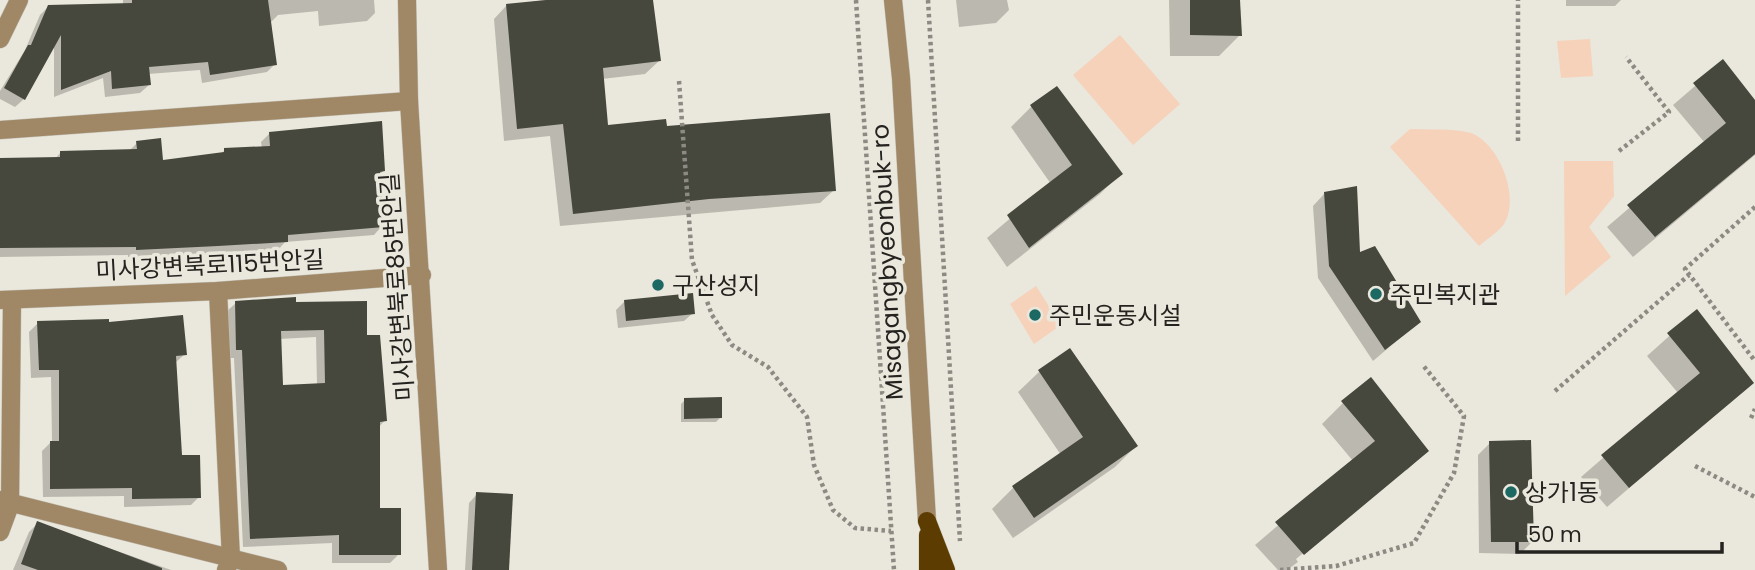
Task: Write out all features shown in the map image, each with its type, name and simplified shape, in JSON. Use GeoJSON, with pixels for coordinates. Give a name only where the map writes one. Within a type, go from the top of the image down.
{"type":"FeatureCollection","features":[{"type":"Feature","properties":{"kind":"main road"},"geometry":{"type":"LineString","coordinates":[[927,522],[928,570]]}},
{"type":"Feature","properties":{"kind":"main road"},"geometry":{"type":"LineString","coordinates":[[927,522],[946,570]]}},
{"type":"Feature","properties":{"kind":"street"},"geometry":{"type":"LineString","coordinates":[[0,39],[19,0]]}},
{"type":"Feature","properties":{"kind":"street","name":"미사강변북로85번안길"},"geometry":{"type":"LineString","coordinates":[[407,0],[409,101],[422,275],[438,570]]}},
{"type":"Feature","properties":{"kind":"street","name":"Misagangbyeonbuk-ro"},"geometry":{"type":"LineString","coordinates":[[893,0],[901,78],[927,522]]}},
{"type":"Feature","properties":{"kind":"street"},"geometry":{"type":"LineString","coordinates":[[0,130],[409,101]]}},
{"type":"Feature","properties":{"kind":"street","name":"미사강변북로115번안길"},"geometry":{"type":"LineString","coordinates":[[6,300],[218,291],[422,275]]}},
{"type":"Feature","properties":{"kind":"street"},"geometry":{"type":"LineString","coordinates":[[218,291],[228,564]]}},
{"type":"Feature","properties":{"kind":"street"},"geometry":{"type":"LineString","coordinates":[[0,532],[5,503],[6,300]]}},
{"type":"Feature","properties":{"kind":"street"},"geometry":{"type":"LineString","coordinates":[[5,503],[228,564],[278,570]]}},
{"type":"Feature","properties":{"kind":"path"},"geometry":{"type":"LineString","coordinates":[[856,0],[894,570]]}},
{"type":"Feature","properties":{"kind":"path"},"geometry":{"type":"LineString","coordinates":[[928,0],[961,553]]}},
{"type":"Feature","properties":{"kind":"path"},"geometry":{"type":"LineString","coordinates":[[1518,0],[1518,141]]}},
{"type":"Feature","properties":{"kind":"path"},"geometry":{"type":"LineString","coordinates":[[1619,151],[1670,112],[1626,57]]}},
{"type":"Feature","properties":{"kind":"path"},"geometry":{"type":"LineString","coordinates":[[678,81],[692,260],[712,315],[732,345],[768,367],[807,417],[814,465],[832,510],[855,528],[891,531]]}},
{"type":"Feature","properties":{"kind":"path"},"geometry":{"type":"LineString","coordinates":[[1755,207],[1685,270],[1755,361]]}},
{"type":"Feature","properties":{"kind":"path"},"geometry":{"type":"LineString","coordinates":[[1555,391],[1689,275]]}},
{"type":"Feature","properties":{"kind":"path"},"geometry":{"type":"LineString","coordinates":[[1280,570],[1336,566],[1414,543],[1454,473],[1464,416],[1422,364]]}},
{"type":"Feature","properties":{"kind":"path"},"geometry":{"type":"LineString","coordinates":[[1751,418],[1755,409]]}},
{"type":"Feature","properties":{"kind":"path"},"geometry":{"type":"LineString","coordinates":[[1695,467],[1755,496]]}},
{"type":"Feature","properties":{"kind":"shaded area"},"geometry":{"type":"Polygon","coordinates":[[[1120,35],[1180,104],[1133,145],[1073,75],[1120,35]]]}},
{"type":"Feature","properties":{"kind":"shaded area"},"geometry":{"type":"Polygon","coordinates":[[[1590,39],[1593,76],[1561,78],[1557,41],[1590,39]]]}},
{"type":"Feature","properties":{"kind":"shaded area"},"geometry":{"type":"Polygon","coordinates":[[[1410,129],[1471,133],[1481,139],[1498,159],[1508,186],[1509,213],[1502,227],[1479,246],[1390,147],[1410,129]]]}},
{"type":"Feature","properties":{"kind":"shaded area"},"geometry":{"type":"Polygon","coordinates":[[[1564,161],[1613,161],[1614,196],[1589,227],[1611,257],[1565,296],[1564,161]]]}},
{"type":"Feature","properties":{"kind":"shaded area","name":"주민운동시설"},"geometry":{"type":"Polygon","coordinates":[[[1036,286],[1061,325],[1034,344],[1010,304],[1036,286]]]}},
{"type":"Feature","properties":{"kind":"building"},"geometry":{"type":"Polygon","coordinates":[[[132,0],[268,0],[277,65],[210,75],[208,62],[149,67],[151,85],[112,89],[111,71],[61,90],[61,35],[25,100],[4,88],[28,45],[31,45],[48,5],[132,3],[132,0]]]}},
{"type":"Feature","properties":{"kind":"building"},"geometry":{"type":"Polygon","coordinates":[[[546,0],[653,0],[661,61],[603,68],[608,125],[666,119],[667,126],[830,113],[836,191],[709,199],[573,214],[563,124],[517,129],[506,4],[546,0]]]}},
{"type":"Feature","properties":{"kind":"building"},"geometry":{"type":"Polygon","coordinates":[[[1190,0],[1240,0],[1242,36],[1190,35],[1190,0]]]}},
{"type":"Feature","properties":{"kind":"building"},"geometry":{"type":"Polygon","coordinates":[[[1723,59],[1755,100],[1755,154],[1655,237],[1627,205],[1726,123],[1693,83],[1723,59]]]}},
{"type":"Feature","properties":{"kind":"building"},"geometry":{"type":"Polygon","coordinates":[[[1057,86],[1123,174],[1029,248],[1007,215],[1072,165],[1030,105],[1057,86]]]}},
{"type":"Feature","properties":{"kind":"building"},"geometry":{"type":"Polygon","coordinates":[[[382,121],[385,171],[380,172],[384,227],[288,235],[288,242],[218,246],[136,250],[136,247],[0,248],[0,158],[60,157],[60,151],[137,149],[136,141],[161,138],[163,160],[224,152],[224,148],[270,146],[269,132],[382,121]]]}},
{"type":"Feature","properties":{"kind":"building","name":"주민복지관"},"geometry":{"type":"Polygon","coordinates":[[[1357,186],[1360,252],[1375,246],[1421,322],[1385,350],[1329,266],[1324,192],[1357,186]]]}},
{"type":"Feature","properties":{"kind":"building"},"geometry":{"type":"Polygon","coordinates":[[[693,293],[695,314],[626,321],[624,300],[693,293]]]}},
{"type":"Feature","properties":{"kind":"building"},"geometry":{"type":"Polygon","coordinates":[[[296,297],[296,302],[367,301],[367,335],[380,335],[387,421],[380,422],[380,508],[401,508],[401,555],[339,555],[339,535],[250,539],[242,350],[236,350],[235,301],[296,297]],[[324,330],[281,331],[283,385],[325,383],[324,330]]]}},
{"type":"Feature","properties":{"kind":"building"},"geometry":{"type":"Polygon","coordinates":[[[1697,309],[1754,383],[1629,488],[1601,455],[1700,373],[1667,333],[1697,309]]]}},
{"type":"Feature","properties":{"kind":"building"},"geometry":{"type":"Polygon","coordinates":[[[183,315],[187,355],[176,356],[182,455],[200,455],[201,498],[132,499],[132,488],[50,489],[50,441],[59,441],[59,370],[39,370],[37,321],[109,319],[109,322],[183,315]]]}},
{"type":"Feature","properties":{"kind":"building"},"geometry":{"type":"Polygon","coordinates":[[[1070,348],[1138,446],[1034,518],[1012,486],[1083,437],[1038,370],[1070,348]]]}},
{"type":"Feature","properties":{"kind":"building"},"geometry":{"type":"Polygon","coordinates":[[[1371,377],[1429,451],[1304,555],[1275,522],[1375,441],[1341,401],[1371,377]]]}},
{"type":"Feature","properties":{"kind":"building"},"geometry":{"type":"Polygon","coordinates":[[[722,397],[722,418],[684,419],[684,398],[722,397]]]}},
{"type":"Feature","properties":{"kind":"building","name":"상가1동"},"geometry":{"type":"Polygon","coordinates":[[[1531,440],[1534,542],[1491,542],[1489,441],[1531,440]]]}},
{"type":"Feature","properties":{"kind":"building"},"geometry":{"type":"Polygon","coordinates":[[[476,492],[513,494],[509,570],[472,570],[476,492]]]}},
{"type":"Feature","properties":{"kind":"building"},"geometry":{"type":"Polygon","coordinates":[[[37,521],[162,570],[38,570],[21,564],[37,521]]]}},
{"type":"Feature","properties":{"kind":"place","name":"구산성지"},"geometry":{"type":"Point","coordinates":[658,285]}},
{"type":"Feature","properties":{"kind":"place","name":"주민복지관"},"geometry":{"type":"Point","coordinates":[1376,294]}},
{"type":"Feature","properties":{"kind":"place","name":"주민운동시설"},"geometry":{"type":"Point","coordinates":[1035,315]}},
{"type":"Feature","properties":{"kind":"place","name":"상가1동"},"geometry":{"type":"Point","coordinates":[1511,492]}}]}
